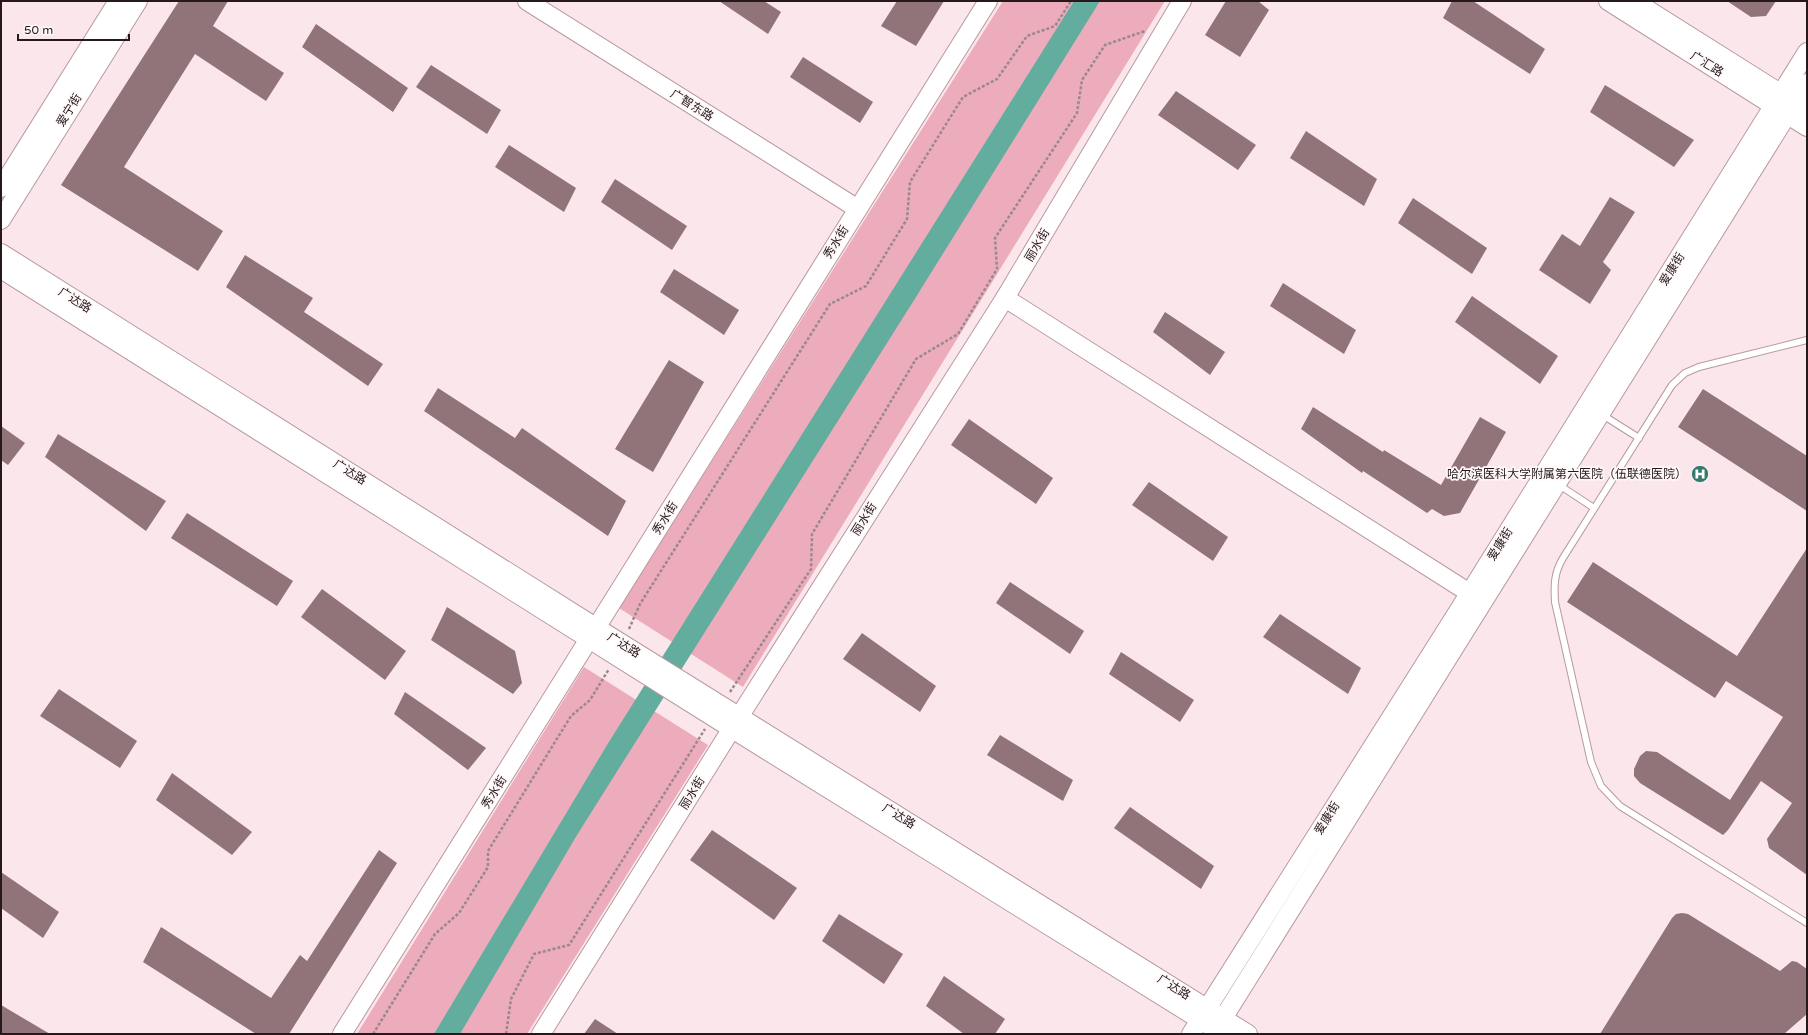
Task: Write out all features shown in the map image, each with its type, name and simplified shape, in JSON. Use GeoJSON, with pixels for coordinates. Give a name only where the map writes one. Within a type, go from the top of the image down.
{"type":"FeatureCollection","features":[{"type":"Feature","properties":{"kind":"main road","name":"爱宁街"},"geometry":{"type":"LineString","coordinates":[[1,188],[118,1]]}},
{"type":"Feature","properties":{"kind":"main road","name":"爱宁街"},"geometry":{"type":"LineString","coordinates":[[1,220],[138,1]]}},
{"type":"Feature","properties":{"kind":"main road","name":"广智东路"},"geometry":{"type":"LineString","coordinates":[[527,1],[858,209]]}},
{"type":"Feature","properties":{"kind":"main road","name":"秀水街"},"geometry":{"type":"LineString","coordinates":[[342,1034],[988,1]]}},
{"type":"Feature","properties":{"kind":"main road","name":"丽水街"},"geometry":{"type":"LineString","coordinates":[[541,1034],[735,723],[1005,298],[1182,1]]}},
{"type":"Feature","properties":{"kind":"main road","name":"广汇路"},"geometry":{"type":"LineString","coordinates":[[1608,1],[1789,105]]}},
{"type":"Feature","properties":{"kind":"main road","name":"广汇路"},"geometry":{"type":"LineString","coordinates":[[1634,1],[1789,105],[1807,127]]}},
{"type":"Feature","properties":{"kind":"main road","name":"爱康街"},"geometry":{"type":"LineString","coordinates":[[1219,1029],[1476,597],[1558,484],[1789,105],[1807,52]]}},
{"type":"Feature","properties":{"kind":"main road","name":"爱康街"},"geometry":{"type":"LineString","coordinates":[[1199,1020],[1476,597],[1789,105],[1807,83]]}},
{"type":"Feature","properties":{"kind":"main road","name":"广达路"},"geometry":{"type":"LineString","coordinates":[[1,253],[593,634]]}},
{"type":"Feature","properties":{"kind":"main road","name":"广达路"},"geometry":{"type":"LineString","coordinates":[[1,269],[620,650],[1199,1020],[1219,1029],[1248,1034]]}},
{"type":"Feature","properties":{"kind":"main road"},"geometry":{"type":"LineString","coordinates":[[1005,298],[1476,597]]}},
{"type":"Feature","properties":{"kind":"lane"},"geometry":{"type":"LineString","coordinates":[[1807,340],[1712,363],[1685,373],[1672,385],[1557,569],[1554,584],[1555,602],[1590,755],[1600,786],[1620,806],[1807,923]]}},
{"type":"Feature","properties":{"kind":"lane"},"geometry":{"type":"LineString","coordinates":[[1601,414],[1639,438]]}},
{"type":"Feature","properties":{"kind":"lane"},"geometry":{"type":"LineString","coordinates":[[1558,484],[1594,508]]}},
{"type":"Feature","properties":{"kind":"path"},"geometry":{"type":"LineString","coordinates":[[373,1034],[435,934],[459,913],[488,867],[488,851],[496,837],[571,716],[590,700],[620,650],[640,604],[830,304],[866,286],[907,219],[910,182],[963,97],[997,78],[1027,36],[1055,26],[1071,1]]}},
{"type":"Feature","properties":{"kind":"path"},"geometry":{"type":"LineString","coordinates":[[506,1034],[511,999],[534,954],[569,945],[717,711],[811,569],[812,534],[916,358],[958,334],[997,269],[995,238],[1077,113],[1082,80],[1097,57],[1105,45],[1170,22]]}},
{"type":"Feature","properties":{"kind":"shaded area"},"geometry":{"type":"Polygon","coordinates":[[[1003,1],[1165,1],[743,687],[619,608],[1003,1]]]}},
{"type":"Feature","properties":{"kind":"shaded area"},"geometry":{"type":"Polygon","coordinates":[[[1074,1],[1100,1],[916,297],[577,835],[460,1034],[434,1034],[607,745],[1074,1]]]}},
{"type":"Feature","properties":{"kind":"shaded area"},"geometry":{"type":"Polygon","coordinates":[[[584,667],[708,745],[527,1034],[357,1034],[584,667]]]}},
{"type":"Feature","properties":{"kind":"building"},"geometry":{"type":"Polygon","coordinates":[[[179,1],[228,1],[213,26],[284,73],[266,101],[195,54],[124,167],[223,231],[198,271],[61,185],[179,1]]]}},
{"type":"Feature","properties":{"kind":"building"},"geometry":{"type":"Polygon","coordinates":[[[719,1],[764,1],[781,12],[768,34],[719,1]]]}},
{"type":"Feature","properties":{"kind":"building"},"geometry":{"type":"Polygon","coordinates":[[[897,1],[944,1],[916,46],[881,26],[897,1]]]}},
{"type":"Feature","properties":{"kind":"building"},"geometry":{"type":"Polygon","coordinates":[[[1226,1],[1258,1],[1269,10],[1240,57],[1205,35],[1226,1]]]}},
{"type":"Feature","properties":{"kind":"building"},"geometry":{"type":"Polygon","coordinates":[[[1452,1],[1473,1],[1545,49],[1530,74],[1443,18],[1452,1]]]}},
{"type":"Feature","properties":{"kind":"building"},"geometry":{"type":"Polygon","coordinates":[[[1727,1],[1776,1],[1766,16],[1751,17],[1727,1]]]}},
{"type":"Feature","properties":{"kind":"building"},"geometry":{"type":"Polygon","coordinates":[[[316,24],[408,88],[393,112],[302,47],[316,24]]]}},
{"type":"Feature","properties":{"kind":"building"},"geometry":{"type":"Polygon","coordinates":[[[803,57],[873,102],[860,123],[790,77],[803,57]]]}},
{"type":"Feature","properties":{"kind":"building"},"geometry":{"type":"Polygon","coordinates":[[[431,65],[501,110],[487,134],[416,87],[431,65]]]}},
{"type":"Feature","properties":{"kind":"building"},"geometry":{"type":"Polygon","coordinates":[[[1605,85],[1694,140],[1674,167],[1590,112],[1605,85]]]}},
{"type":"Feature","properties":{"kind":"building"},"geometry":{"type":"Polygon","coordinates":[[[1176,91],[1256,145],[1238,170],[1158,115],[1176,91]]]}},
{"type":"Feature","properties":{"kind":"building"},"geometry":{"type":"Polygon","coordinates":[[[1306,131],[1377,179],[1364,206],[1290,158],[1306,131]]]}},
{"type":"Feature","properties":{"kind":"building"},"geometry":{"type":"Polygon","coordinates":[[[509,145],[576,188],[564,212],[495,167],[509,145]]]}},
{"type":"Feature","properties":{"kind":"building"},"geometry":{"type":"Polygon","coordinates":[[[615,179],[687,226],[672,250],[601,202],[615,179]]]}},
{"type":"Feature","properties":{"kind":"building"},"geometry":{"type":"Polygon","coordinates":[[[1610,197],[1635,212],[1603,262],[1611,270],[1590,304],[1539,270],[1562,234],[1580,246],[1610,197]]]}},
{"type":"Feature","properties":{"kind":"building"},"geometry":{"type":"Polygon","coordinates":[[[1413,198],[1487,248],[1472,274],[1398,223],[1413,198]]]}},
{"type":"Feature","properties":{"kind":"building"},"geometry":{"type":"Polygon","coordinates":[[[245,255],[313,298],[304,312],[383,364],[368,386],[226,287],[245,255]]]}},
{"type":"Feature","properties":{"kind":"building"},"geometry":{"type":"Polygon","coordinates":[[[674,269],[739,310],[724,335],[660,292],[674,269]]]}},
{"type":"Feature","properties":{"kind":"building"},"geometry":{"type":"Polygon","coordinates":[[[1283,283],[1356,330],[1344,354],[1270,306],[1283,283]]]}},
{"type":"Feature","properties":{"kind":"building"},"geometry":{"type":"Polygon","coordinates":[[[1472,296],[1558,356],[1540,384],[1455,322],[1472,296]]]}},
{"type":"Feature","properties":{"kind":"building"},"geometry":{"type":"Polygon","coordinates":[[[1165,312],[1225,352],[1210,375],[1153,332],[1165,312]]]}},
{"type":"Feature","properties":{"kind":"building"},"geometry":{"type":"Polygon","coordinates":[[[669,360],[704,382],[653,472],[615,449],[669,360]]]}},
{"type":"Feature","properties":{"kind":"building"},"geometry":{"type":"Polygon","coordinates":[[[438,388],[515,438],[522,428],[626,501],[608,536],[424,411],[438,388]]]}},
{"type":"Feature","properties":{"kind":"building"},"geometry":{"type":"Polygon","coordinates":[[[1703,389],[1807,456],[1807,511],[1678,427],[1703,389]]]}},
{"type":"Feature","properties":{"kind":"building"},"geometry":{"type":"Polygon","coordinates":[[[1313,407],[1383,452],[1384,450],[1441,485],[1480,417],[1506,432],[1460,513],[1444,516],[1432,509],[1427,513],[1363,471],[1362,473],[1301,429],[1313,407]]]}},
{"type":"Feature","properties":{"kind":"building"},"geometry":{"type":"Polygon","coordinates":[[[969,419],[1053,478],[1036,504],[951,445],[969,419]]]}},
{"type":"Feature","properties":{"kind":"building"},"geometry":{"type":"Polygon","coordinates":[[[1,426],[25,443],[8,465],[1,460],[1,426]]]}},
{"type":"Feature","properties":{"kind":"building"},"geometry":{"type":"Polygon","coordinates":[[[58,434],[166,501],[146,531],[45,457],[58,434]]]}},
{"type":"Feature","properties":{"kind":"building"},"geometry":{"type":"Polygon","coordinates":[[[1149,482],[1228,537],[1213,561],[1132,505],[1149,482]]]}},
{"type":"Feature","properties":{"kind":"building"},"geometry":{"type":"Polygon","coordinates":[[[187,513],[293,581],[277,606],[171,538],[187,513]]]}},
{"type":"Feature","properties":{"kind":"building"},"geometry":{"type":"Polygon","coordinates":[[[1807,548],[1807,875],[1769,848],[1767,839],[1792,803],[1761,781],[1728,830],[1723,835],[1640,783],[1634,776],[1634,769],[1640,756],[1646,751],[1657,752],[1730,800],[1783,717],[1726,681],[1715,698],[1567,602],[1593,562],[1737,656],[1807,548]]]}},
{"type":"Feature","properties":{"kind":"building"},"geometry":{"type":"Polygon","coordinates":[[[1010,582],[1084,631],[1070,654],[996,603],[1010,582]]]}},
{"type":"Feature","properties":{"kind":"building"},"geometry":{"type":"Polygon","coordinates":[[[322,589],[406,651],[385,680],[301,617],[322,589]]]}},
{"type":"Feature","properties":{"kind":"building"},"geometry":{"type":"Polygon","coordinates":[[[447,607],[515,651],[522,683],[513,694],[431,640],[447,607]]]}},
{"type":"Feature","properties":{"kind":"building"},"geometry":{"type":"Polygon","coordinates":[[[1280,614],[1361,668],[1348,694],[1263,637],[1280,614]]]}},
{"type":"Feature","properties":{"kind":"building"},"geometry":{"type":"Polygon","coordinates":[[[862,633],[936,686],[920,712],[843,659],[862,633]]]}},
{"type":"Feature","properties":{"kind":"building"},"geometry":{"type":"Polygon","coordinates":[[[1121,652],[1194,700],[1180,722],[1109,674],[1121,652]]]}},
{"type":"Feature","properties":{"kind":"building"},"geometry":{"type":"Polygon","coordinates":[[[59,689],[137,741],[120,768],[40,716],[59,689]]]}},
{"type":"Feature","properties":{"kind":"building"},"geometry":{"type":"Polygon","coordinates":[[[405,692],[486,748],[468,770],[394,714],[405,692]]]}},
{"type":"Feature","properties":{"kind":"building"},"geometry":{"type":"Polygon","coordinates":[[[1000,735],[1073,780],[1063,801],[987,755],[1000,735]]]}},
{"type":"Feature","properties":{"kind":"building"},"geometry":{"type":"Polygon","coordinates":[[[172,773],[252,832],[232,855],[156,800],[172,773]]]}},
{"type":"Feature","properties":{"kind":"building"},"geometry":{"type":"Polygon","coordinates":[[[1130,807],[1214,866],[1201,889],[1114,828],[1130,807]]]}},
{"type":"Feature","properties":{"kind":"building"},"geometry":{"type":"Polygon","coordinates":[[[712,830],[797,888],[774,920],[690,860],[712,830]]]}},
{"type":"Feature","properties":{"kind":"building"},"geometry":{"type":"Polygon","coordinates":[[[379,850],[397,863],[289,1034],[256,1034],[143,962],[161,927],[271,998],[300,955],[307,961],[379,850]]]}},
{"type":"Feature","properties":{"kind":"building"},"geometry":{"type":"Polygon","coordinates":[[[1,872],[59,912],[43,938],[1,908],[1,872]]]}},
{"type":"Feature","properties":{"kind":"building"},"geometry":{"type":"Polygon","coordinates":[[[839,914],[903,954],[884,984],[822,941],[839,914]]]}},
{"type":"Feature","properties":{"kind":"building"},"geometry":{"type":"Polygon","coordinates":[[[1676,914],[1688,914],[1780,971],[1792,961],[1797,962],[1807,969],[1807,1014],[1784,1034],[1600,1034],[1672,918],[1676,914]]]}},
{"type":"Feature","properties":{"kind":"building"},"geometry":{"type":"Polygon","coordinates":[[[944,976],[1005,1019],[995,1034],[964,1034],[926,1006],[944,976]]]}},
{"type":"Feature","properties":{"kind":"building"},"geometry":{"type":"Polygon","coordinates":[[[1,1005],[50,1034],[1,1034],[1,1005]]]}},
{"type":"Feature","properties":{"kind":"building"},"geometry":{"type":"Polygon","coordinates":[[[595,1019],[618,1034],[584,1034],[595,1019]]]}},
{"type":"Feature","properties":{"kind":"place","name":"哈尔滨医科大学附属第六医院（伍联德医院）"},"geometry":{"type":"Point","coordinates":[1700,474]}}]}
